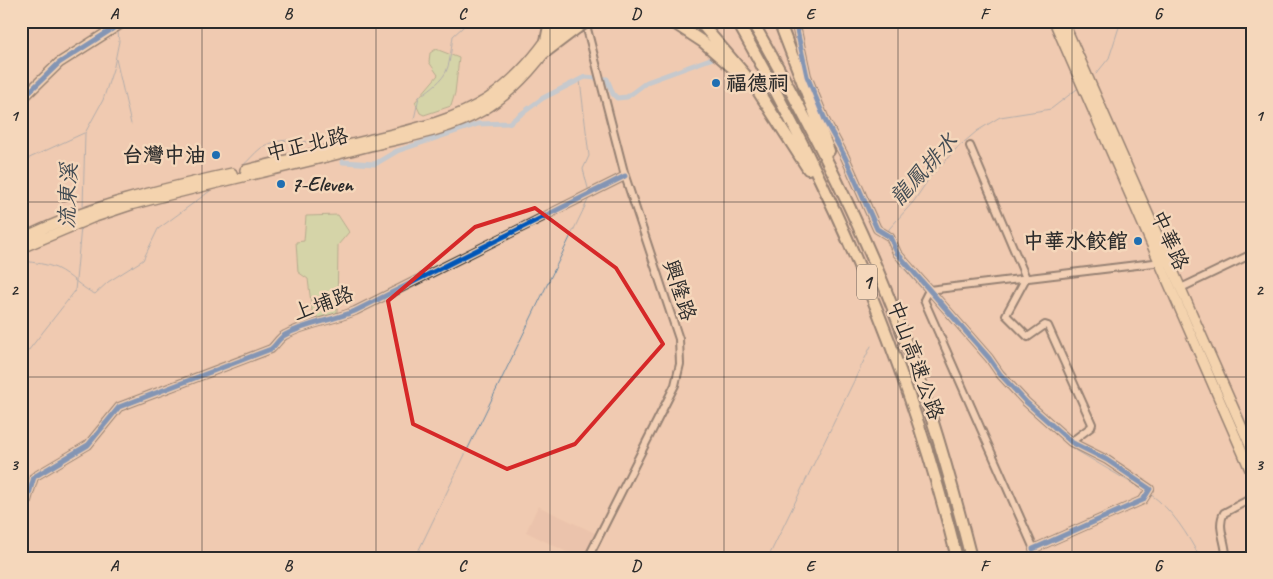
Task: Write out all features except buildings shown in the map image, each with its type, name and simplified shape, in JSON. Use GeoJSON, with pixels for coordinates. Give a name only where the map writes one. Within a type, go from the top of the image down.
{"type":"FeatureCollection","features":[{"type":"Feature","properties":{"kind":"highway"},"geometry":{"type":"LineString","coordinates":[[546,41],[550,21]]}},
{"type":"Feature","properties":{"kind":"highway"},"geometry":{"type":"LineString","coordinates":[[671,21],[711,48],[760,96]]}},
{"type":"Feature","properties":{"kind":"highway"},"geometry":{"type":"LineString","coordinates":[[699,21],[749,78],[798,152],[825,200],[832,206]]}},
{"type":"Feature","properties":{"kind":"highway","name":"中山高速公路"},"geometry":{"type":"LineString","coordinates":[[737,21],[778,93],[881,314],[911,398],[944,503],[958,558]]}},
{"type":"Feature","properties":{"kind":"highway","name":"中山高速公路"},"geometry":{"type":"LineString","coordinates":[[752,21],[781,72],[850,206],[900,325],[942,450],[971,558]]}},
{"type":"Feature","properties":{"kind":"highway"},"geometry":{"type":"LineString","coordinates":[[779,21],[850,206]]}},
{"type":"Feature","properties":{"kind":"highway"},"geometry":{"type":"LineString","coordinates":[[787,21],[805,90]]}},
{"type":"Feature","properties":{"kind":"highway"},"geometry":{"type":"LineString","coordinates":[[544,53],[583,23]]}},
{"type":"Feature","properties":{"kind":"main road"},"geometry":{"type":"LineString","coordinates":[[21,100],[58,63],[125,21]]}},
{"type":"Feature","properties":{"kind":"main road","name":"中正北路"},"geometry":{"type":"LineString","coordinates":[[21,239],[166,188],[424,126],[452,116],[496,93],[520,72],[546,41],[559,21]]}},
{"type":"Feature","properties":{"kind":"main road","name":"中正北路"},"geometry":{"type":"LineString","coordinates":[[92,214],[322,159],[454,124],[482,111],[505,95],[544,53],[567,21]]}},
{"type":"Feature","properties":{"kind":"main road","name":"中華路"},"geometry":{"type":"LineString","coordinates":[[1054,21],[1252,450]]}},
{"type":"Feature","properties":{"kind":"main road","name":"中華路"},"geometry":{"type":"LineString","coordinates":[[1063,21],[1164,261]]}},
{"type":"Feature","properties":{"kind":"main road","name":"中正北路"},"geometry":{"type":"LineString","coordinates":[[21,248],[71,222]]}},
{"type":"Feature","properties":{"kind":"main road","name":"中華路"},"geometry":{"type":"LineString","coordinates":[[1177,290],[1252,474]]}},
{"type":"Feature","properties":{"kind":"street"},"geometry":{"type":"LineString","coordinates":[[795,21],[807,76],[819,106],[845,157],[877,229],[890,237],[897,252],[984,352],[1000,374],[1070,442],[1107,460],[1150,489],[1143,500],[1033,549]]}},
{"type":"Feature","properties":{"kind":"street","name":"興隆路"},"geometry":{"type":"LineString","coordinates":[[583,23],[599,74],[625,176],[679,339],[680,364],[674,385],[588,558]]}},
{"type":"Feature","properties":{"kind":"street"},"geometry":{"type":"LineString","coordinates":[[970,146],[1026,278]]}},
{"type":"Feature","properties":{"kind":"street","name":"上埔路"},"geometry":{"type":"LineString","coordinates":[[21,522],[34,477],[88,445],[120,406],[271,349],[282,336],[306,326],[337,319],[625,176]]}},
{"type":"Feature","properties":{"kind":"street"},"geometry":{"type":"LineString","coordinates":[[1177,290],[1252,254]]}},
{"type":"Feature","properties":{"kind":"street"},"geometry":{"type":"LineString","coordinates":[[929,290],[1164,261]]}},
{"type":"Feature","properties":{"kind":"street"},"geometry":{"type":"LineString","coordinates":[[1026,278],[1006,315],[1028,337],[1045,325],[1048,326],[1092,424],[1091,427],[1070,442]]}},
{"type":"Feature","properties":{"kind":"street"},"geometry":{"type":"LineString","coordinates":[[929,290],[924,300],[1038,558]]}},
{"type":"Feature","properties":{"kind":"street"},"geometry":{"type":"LineString","coordinates":[[1226,558],[1221,530],[1222,517],[1224,513],[1252,498]]}},
{"type":"Feature","properties":{"kind":"highlighted area"},"geometry":{"type":"Polygon","coordinates":[[[535,208],[616,268],[663,344],[575,444],[507,469],[413,424],[388,301],[475,227],[535,208]]]}},
{"type":"Feature","properties":{"kind":"shaded area"},"geometry":{"type":"Polygon","coordinates":[[[538,506],[597,534],[585,558],[579,558],[526,532],[538,506]]]}},
{"type":"Feature","properties":{"kind":"green space"},"geometry":{"type":"Polygon","coordinates":[[[436,49],[459,58],[455,93],[451,106],[424,115],[420,113],[415,102],[438,75],[429,62],[430,53],[436,49]]]}},
{"type":"Feature","properties":{"kind":"green space"},"geometry":{"type":"Polygon","coordinates":[[[338,215],[349,232],[338,245],[337,316],[321,321],[312,311],[308,279],[298,272],[296,242],[304,241],[306,216],[338,215]]]}},
{"type":"Feature","properties":{"kind":"waterway"},"geometry":{"type":"LineString","coordinates":[[414,119],[419,97],[437,83],[446,72],[453,36],[463,27],[464,21]]}},
{"type":"Feature","properties":{"kind":"waterway","name":"龍鳳排水"},"geometry":{"type":"LineString","coordinates":[[1096,74],[1109,58],[1121,21]]}},
{"type":"Feature","properties":{"kind":"waterway","name":"流東溪"},"geometry":{"type":"LineString","coordinates":[[83,208],[85,133],[103,100],[114,66],[119,41],[118,32]]}},
{"type":"Feature","properties":{"kind":"waterway"},"geometry":{"type":"LineString","coordinates":[[343,162],[375,164],[397,151],[478,124],[509,123],[543,98],[585,77],[607,79],[613,94],[617,98],[627,97],[647,82],[713,58]]}},
{"type":"Feature","properties":{"kind":"waterway"},"geometry":{"type":"LineString","coordinates":[[116,59],[131,124]]}},
{"type":"Feature","properties":{"kind":"waterway"},"geometry":{"type":"LineString","coordinates":[[580,80],[589,156],[583,169],[589,192]]}},
{"type":"Feature","properties":{"kind":"waterway","name":"龍鳳排水"},"geometry":{"type":"LineString","coordinates":[[889,234],[889,229],[914,201],[930,177],[956,149],[977,131],[1000,117],[1051,109],[1077,89]]}},
{"type":"Feature","properties":{"kind":"waterway"},"geometry":{"type":"LineString","coordinates":[[21,166],[25,160],[84,133]]}},
{"type":"Feature","properties":{"kind":"waterway"},"geometry":{"type":"LineString","coordinates":[[241,167],[261,148],[273,143],[294,140],[314,145]]}},
{"type":"Feature","properties":{"kind":"waterway"},"geometry":{"type":"LineString","coordinates":[[25,261],[56,268],[95,294],[108,282],[143,260],[158,229],[210,191]]}},
{"type":"Feature","properties":{"kind":"waterway"},"geometry":{"type":"LineString","coordinates":[[415,558],[590,196]]}},
{"type":"Feature","properties":{"kind":"waterway","name":"流東溪"},"geometry":{"type":"LineString","coordinates":[[21,360],[75,291],[81,227]]}},
{"type":"Feature","properties":{"kind":"waterway","name":"龍鳳排水"},"geometry":{"type":"LineString","coordinates":[[888,240],[888,244],[899,263],[924,291]]}},
{"type":"Feature","properties":{"kind":"waterway"},"geometry":{"type":"LineString","coordinates":[[929,296],[953,322]]}},
{"type":"Feature","properties":{"kind":"waterway"},"geometry":{"type":"LineString","coordinates":[[959,329],[994,370]]}},
{"type":"Feature","properties":{"kind":"waterway"},"geometry":{"type":"LineString","coordinates":[[768,558],[871,346]]}},
{"type":"Feature","properties":{"kind":"waterway"},"geometry":{"type":"LineString","coordinates":[[1053,430],[1069,446],[1145,491]]}},
{"type":"Feature","properties":{"kind":"waterway"},"geometry":{"type":"LineString","coordinates":[[1150,494],[1179,523],[1200,558]]}},
{"type":"Feature","properties":{"kind":"cycle path"},"geometry":{"type":"LineString","coordinates":[[21,100],[59,63],[125,21]]}},
{"type":"Feature","properties":{"kind":"cycle path"},"geometry":{"type":"LineString","coordinates":[[795,21],[807,76],[826,122],[845,157],[877,229],[890,237],[897,253],[1026,402],[1071,442],[1107,460],[1150,489],[1143,500],[1033,549]]}},
{"type":"Feature","properties":{"kind":"cycle path"},"geometry":{"type":"LineString","coordinates":[[21,521],[34,477],[88,445],[119,407],[271,349],[283,336],[293,331],[355,311],[625,176]]}},
{"type":"Feature","properties":{"kind":"place","name":"福德祠"},"geometry":{"type":"Point","coordinates":[716,83]}},
{"type":"Feature","properties":{"kind":"place","name":"台灣中油"},"geometry":{"type":"Point","coordinates":[216,155]}},
{"type":"Feature","properties":{"kind":"place","name":"7-Eleven"},"geometry":{"type":"Point","coordinates":[281,184]}},
{"type":"Feature","properties":{"kind":"place","name":"中華水餃館"},"geometry":{"type":"Point","coordinates":[1138,241]}}]}
